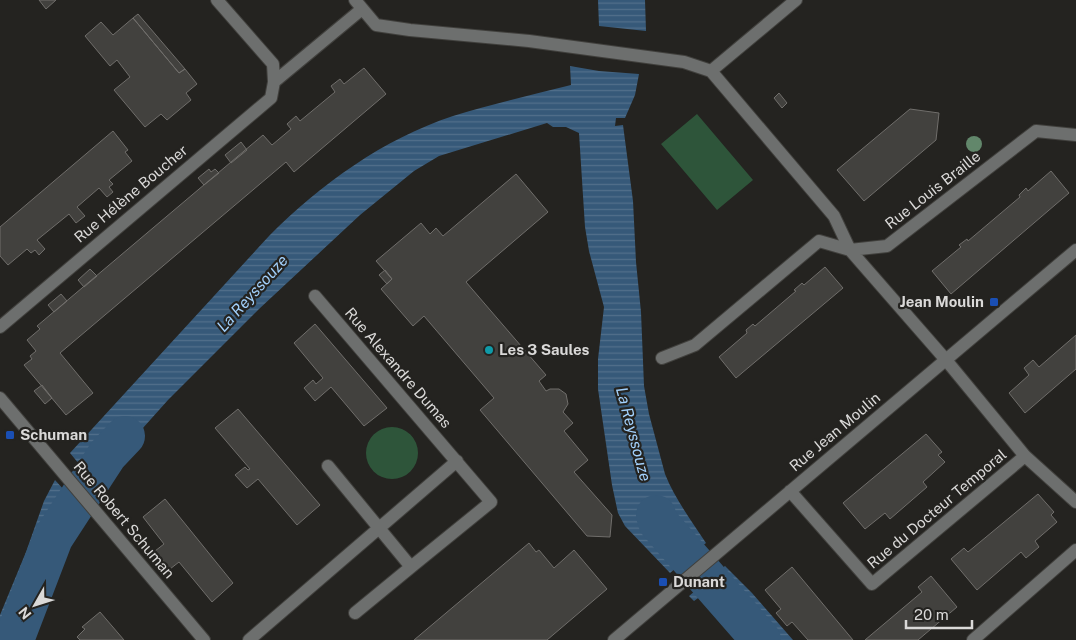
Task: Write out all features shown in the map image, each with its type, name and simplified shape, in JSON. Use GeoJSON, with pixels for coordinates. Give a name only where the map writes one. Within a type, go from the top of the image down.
{"type":"FeatureCollection","features":[{"type":"Feature","properties":{"kind":"street"},"geometry":{"type":"LineString","coordinates":[[217,0],[273,64],[274,82]]}},
{"type":"Feature","properties":{"kind":"street"},"geometry":{"type":"LineString","coordinates":[[711,71],[796,0]]}},
{"type":"Feature","properties":{"kind":"street"},"geometry":{"type":"LineString","coordinates":[[274,82],[359,4],[376,25],[529,41],[684,62],[711,71],[834,216],[850,250],[946,360],[1025,456],[1076,502]]}},
{"type":"Feature","properties":{"kind":"street","name":"Rue Hélène Boucher"},"geometry":{"type":"LineString","coordinates":[[0,327],[270,98],[274,82]]}},
{"type":"Feature","properties":{"kind":"street","name":"Rue Louis Braille"},"geometry":{"type":"LineString","coordinates":[[662,358],[695,345],[819,241],[850,250],[887,246],[1036,131],[1076,135]]}},
{"type":"Feature","properties":{"kind":"street","name":"Rue Jean Moulin"},"geometry":{"type":"LineString","coordinates":[[614,640],[1076,250]]}},
{"type":"Feature","properties":{"kind":"street","name":"Rue Alexandre Dumas"},"geometry":{"type":"LineString","coordinates":[[315,296],[491,502],[355,613]]}},
{"type":"Feature","properties":{"kind":"street","name":"Rue Robert Schuman"},"geometry":{"type":"LineString","coordinates":[[0,398],[204,640]]}},
{"type":"Feature","properties":{"kind":"street","name":"Rue du Docteur Temporal"},"geometry":{"type":"LineString","coordinates":[[790,491],[872,584],[1025,456]]}},
{"type":"Feature","properties":{"kind":"street"},"geometry":{"type":"LineString","coordinates":[[249,640],[457,461]]}},
{"type":"Feature","properties":{"kind":"street"},"geometry":{"type":"LineString","coordinates":[[328,466],[411,567]]}},
{"type":"Feature","properties":{"kind":"street"},"geometry":{"type":"LineString","coordinates":[[973,640],[1076,550]]}},
{"type":"Feature","properties":{"kind":"green space"},"geometry":{"type":"Polygon","coordinates":[[[697,114],[753,180],[717,210],[661,144],[697,114]]]}},
{"type":"Feature","properties":{"kind":"green space"},"geometry":{"type":"Polygon","coordinates":[[[387,427],[397,427],[411,434],[418,448],[418,458],[411,472],[397,479],[387,479],[377,475],[370,468],[366,458],[366,448],[370,438],[377,431],[387,427]]]}},
{"type":"Feature","properties":{"kind":"water"},"geometry":{"type":"Polygon","coordinates":[[[598,0],[645,0],[646,31],[599,26],[598,0]]]}},
{"type":"Feature","properties":{"kind":"water"},"geometry":{"type":"Polygon","coordinates":[[[570,66],[599,71],[639,74],[635,95],[625,118],[616,118],[615,126],[623,125],[633,201],[644,386],[649,414],[665,474],[678,501],[706,543],[670,573],[625,526],[618,513],[598,389],[598,359],[604,307],[589,251],[585,227],[579,133],[566,127],[553,127],[547,123],[439,156],[414,171],[360,215],[259,309],[168,400],[125,448],[97,486],[70,453],[269,236],[289,217],[354,165],[402,137],[453,116],[571,85],[570,66]]]}},
{"type":"Feature","properties":{"kind":"water"},"geometry":{"type":"Polygon","coordinates":[[[55,480],[83,511],[73,525],[32,640],[0,640],[0,615],[26,552],[44,501],[55,480]]]}},
{"type":"Feature","properties":{"kind":"water"},"geometry":{"type":"Polygon","coordinates":[[[725,566],[752,593],[793,640],[741,640],[701,596],[694,601],[689,596],[725,566]]]}},
{"type":"Feature","properties":{"kind":"building"},"geometry":{"type":"Polygon","coordinates":[[[39,0],[56,0],[46,9],[39,0]]]}},
{"type":"Feature","properties":{"kind":"building"},"geometry":{"type":"Polygon","coordinates":[[[138,14],[185,69],[179,73],[133,18],[138,14]]]}},
{"type":"Feature","properties":{"kind":"building"},"geometry":{"type":"Polygon","coordinates":[[[133,18],[179,73],[185,69],[197,84],[186,93],[191,100],[167,120],[161,114],[145,127],[114,90],[130,77],[117,60],[110,66],[85,36],[101,22],[113,35],[133,18]]]}},
{"type":"Feature","properties":{"kind":"building"},"geometry":{"type":"Polygon","coordinates":[[[364,68],[386,94],[294,172],[286,162],[60,353],[93,393],[66,415],[24,365],[32,359],[30,356],[36,351],[27,340],[40,329],[37,326],[263,135],[272,145],[291,129],[287,124],[296,116],[300,121],[335,92],[331,86],[340,79],[344,84],[364,68]]]}},
{"type":"Feature","properties":{"kind":"building"},"geometry":{"type":"Polygon","coordinates":[[[779,93],[787,103],[782,108],[774,98],[779,93]]]}},
{"type":"Feature","properties":{"kind":"building"},"geometry":{"type":"Polygon","coordinates":[[[910,109],[939,113],[936,140],[864,201],[837,170],[910,109]]]}},
{"type":"Feature","properties":{"kind":"building"},"geometry":{"type":"Polygon","coordinates":[[[113,131],[128,150],[125,152],[132,161],[109,180],[113,184],[109,187],[113,192],[107,197],[99,188],[77,207],[85,216],[76,223],[69,214],[37,240],[45,249],[39,255],[35,250],[31,253],[27,249],[8,265],[0,256],[0,227],[113,131]]]}},
{"type":"Feature","properties":{"kind":"building"},"geometry":{"type":"Polygon","coordinates":[[[241,142],[247,150],[231,163],[225,155],[241,142]]]}},
{"type":"Feature","properties":{"kind":"building"},"geometry":{"type":"Polygon","coordinates":[[[209,169],[211,172],[215,169],[219,173],[204,185],[198,178],[209,169]]]}},
{"type":"Feature","properties":{"kind":"building"},"geometry":{"type":"Polygon","coordinates":[[[1051,171],[1069,193],[951,294],[932,271],[961,247],[959,245],[967,239],[968,241],[1020,197],[1019,195],[1026,188],[1028,191],[1051,171]]]}},
{"type":"Feature","properties":{"kind":"building","name":"Les 3 Saules"},"geometry":{"type":"Polygon","coordinates":[[[516,174],[548,212],[466,282],[546,375],[539,381],[546,391],[559,389],[566,394],[568,404],[563,412],[573,423],[564,431],[588,460],[574,472],[612,515],[610,537],[587,536],[480,410],[494,398],[424,316],[413,326],[381,289],[392,279],[376,261],[421,223],[430,234],[436,228],[443,236],[516,174]]]}},
{"type":"Feature","properties":{"kind":"building"},"geometry":{"type":"Polygon","coordinates":[[[825,267],[843,288],[736,378],[719,357],[747,333],[746,330],[753,324],[755,326],[796,291],[794,290],[802,283],[804,285],[825,267]]]}},
{"type":"Feature","properties":{"kind":"building"},"geometry":{"type":"Polygon","coordinates":[[[90,269],[97,276],[84,287],[78,280],[90,269]]]}},
{"type":"Feature","properties":{"kind":"building"},"geometry":{"type":"Polygon","coordinates":[[[385,270],[392,279],[387,284],[379,275],[385,270]]]}},
{"type":"Feature","properties":{"kind":"building"},"geometry":{"type":"Polygon","coordinates":[[[61,294],[67,301],[54,312],[48,305],[61,294]]]}},
{"type":"Feature","properties":{"kind":"building"},"geometry":{"type":"Polygon","coordinates":[[[315,324],[387,408],[364,426],[331,387],[315,401],[304,388],[313,380],[316,384],[323,378],[294,343],[315,324]]]}},
{"type":"Feature","properties":{"kind":"building"},"geometry":{"type":"Polygon","coordinates":[[[1076,335],[1076,369],[1025,413],[1009,393],[1029,375],[1024,368],[1033,360],[1039,367],[1076,335]]]}},
{"type":"Feature","properties":{"kind":"building"},"geometry":{"type":"Polygon","coordinates":[[[42,385],[52,398],[45,404],[34,391],[42,385]]]}},
{"type":"Feature","properties":{"kind":"building"},"geometry":{"type":"Polygon","coordinates":[[[238,409],[320,505],[297,525],[258,479],[247,488],[235,475],[245,467],[248,470],[250,469],[215,428],[238,409]]]}},
{"type":"Feature","properties":{"kind":"building"},"geometry":{"type":"Polygon","coordinates":[[[926,434],[942,452],[938,455],[945,462],[923,482],[927,487],[890,519],[885,513],[865,529],[843,503],[926,434]]]}},
{"type":"Feature","properties":{"kind":"building"},"geometry":{"type":"Polygon","coordinates":[[[1038,494],[1054,512],[1051,515],[1057,522],[1035,541],[1039,547],[1026,558],[1021,552],[977,590],[951,559],[964,548],[968,552],[1038,494]]]}},
{"type":"Feature","properties":{"kind":"building"},"geometry":{"type":"Polygon","coordinates":[[[165,499],[233,583],[212,602],[179,562],[170,569],[155,551],[164,544],[143,517],[165,499]]]}},
{"type":"Feature","properties":{"kind":"building"},"geometry":{"type":"Polygon","coordinates":[[[529,543],[536,552],[539,550],[554,568],[574,550],[607,589],[547,640],[414,640],[529,543]]]}},
{"type":"Feature","properties":{"kind":"building"},"geometry":{"type":"Polygon","coordinates":[[[792,567],[853,640],[808,640],[792,622],[787,626],[776,613],[781,609],[765,590],[792,567]]]}},
{"type":"Feature","properties":{"kind":"building"},"geometry":{"type":"Polygon","coordinates":[[[931,576],[957,607],[918,640],[865,640],[922,592],[918,587],[931,576]]]}},
{"type":"Feature","properties":{"kind":"building"},"geometry":{"type":"Polygon","coordinates":[[[100,612],[124,640],[80,640],[77,637],[85,629],[82,627],[100,612]]]}},
{"type":"Feature","properties":{"kind":"waterway","name":"La Reyssouze"},"geometry":{"type":"LineString","coordinates":[[14,640],[53,538],[107,455],[125,436]]}},
{"type":"Feature","properties":{"kind":"waterway","name":"La Reyssouze"},"geometry":{"type":"LineString","coordinates":[[656,515],[658,522],[761,640]]}},
{"type":"Feature","properties":{"kind":"place","name":"Jean Moulin"},"geometry":{"type":"Point","coordinates":[994,302]}},
{"type":"Feature","properties":{"kind":"place","name":"Les 3 Saules"},"geometry":{"type":"Point","coordinates":[489,350]}},
{"type":"Feature","properties":{"kind":"place","name":"Schuman"},"geometry":{"type":"Point","coordinates":[10,435]}},
{"type":"Feature","properties":{"kind":"place","name":"Dunant"},"geometry":{"type":"Point","coordinates":[663,582]}}]}
